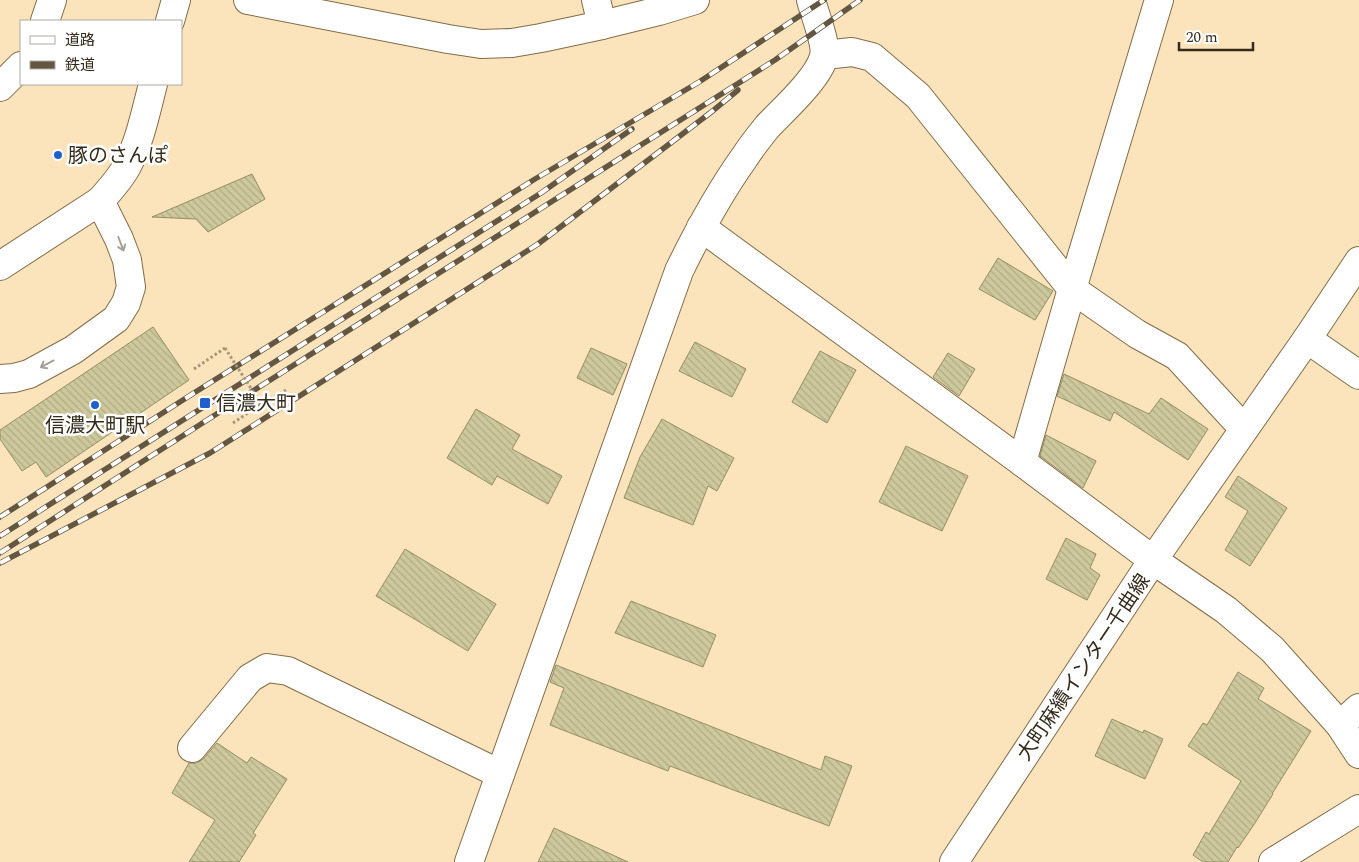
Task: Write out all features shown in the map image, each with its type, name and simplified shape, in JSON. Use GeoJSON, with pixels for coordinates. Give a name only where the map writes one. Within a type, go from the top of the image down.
{"type":"FeatureCollection","features":[{"type":"Feature","properties":{"kind":"street"},"geometry":{"type":"LineString","coordinates":[[45,20],[52,0]]}},
{"type":"Feature","properties":{"kind":"street"},"geometry":{"type":"LineString","coordinates":[[170,20],[176,0]]}},
{"type":"Feature","properties":{"kind":"street"},"geometry":{"type":"LineString","coordinates":[[248,0],[481,44],[512,43],[549,37],[599,13],[659,11],[695,0]]}},
{"type":"Feature","properties":{"kind":"street"},"geometry":{"type":"LineString","coordinates":[[469,862],[679,271],[701,227],[743,159],[765,129],[816,73],[825,55],[820,28],[811,0]]}},
{"type":"Feature","properties":{"kind":"street"},"geometry":{"type":"LineString","coordinates":[[1022,462],[1159,0]]}},
{"type":"Feature","properties":{"kind":"street"},"geometry":{"type":"LineString","coordinates":[[825,55],[852,52],[872,57],[918,96],[1072,289],[1137,334],[1177,356],[1244,429]]}},
{"type":"Feature","properties":{"kind":"street"},"geometry":{"type":"LineString","coordinates":[[0,87],[20,67]]}},
{"type":"Feature","properties":{"kind":"street"},"geometry":{"type":"LineString","coordinates":[[0,266],[100,200],[116,183],[127,167],[138,138],[153,85]]}},
{"type":"Feature","properties":{"kind":"street"},"geometry":{"type":"LineString","coordinates":[[0,379],[29,374],[73,350],[116,319],[126,303],[131,287],[127,260],[120,239],[100,200]]}},
{"type":"Feature","properties":{"kind":"street"},"geometry":{"type":"LineString","coordinates":[[701,227],[1154,560],[1359,261]]}},
{"type":"Feature","properties":{"kind":"street"},"geometry":{"type":"LineString","coordinates":[[1307,339],[1359,374]]}},
{"type":"Feature","properties":{"kind":"street","name":"大町麻績インター千曲線"},"geometry":{"type":"LineString","coordinates":[[954,862],[1154,560],[1226,610],[1350,716],[1359,754]]}},
{"type":"Feature","properties":{"kind":"street"},"geometry":{"type":"LineString","coordinates":[[192,748],[250,678],[267,668],[288,671],[500,774]]}},
{"type":"Feature","properties":{"kind":"street"},"geometry":{"type":"LineString","coordinates":[[1273,862],[1359,809]]}},
{"type":"Feature","properties":{"kind":"path"},"geometry":{"type":"LineString","coordinates":[[194,369],[225,348],[260,404]]}},
{"type":"Feature","properties":{"kind":"path"},"geometry":{"type":"LineString","coordinates":[[233,423],[260,404],[288,389]]}},
{"type":"Feature","properties":{"kind":"building"},"geometry":{"type":"Polygon","coordinates":[[[252,174],[265,199],[208,232],[196,219],[152,217],[252,174]]]}},
{"type":"Feature","properties":{"kind":"building"},"geometry":{"type":"Polygon","coordinates":[[[998,258],[1053,291],[1035,320],[979,289],[998,258]]]}},
{"type":"Feature","properties":{"kind":"building","name":"信濃大町駅"},"geometry":{"type":"Polygon","coordinates":[[[153,327],[189,380],[46,477],[36,462],[22,471],[0,439],[0,430],[153,327]]]}},
{"type":"Feature","properties":{"kind":"building"},"geometry":{"type":"Polygon","coordinates":[[[695,342],[746,369],[732,397],[679,371],[695,342]]]}},
{"type":"Feature","properties":{"kind":"building"},"geometry":{"type":"Polygon","coordinates":[[[591,348],[627,364],[613,395],[577,378],[591,348]]]}},
{"type":"Feature","properties":{"kind":"building"},"geometry":{"type":"Polygon","coordinates":[[[820,351],[856,370],[827,423],[792,402],[820,351]]]}},
{"type":"Feature","properties":{"kind":"building"},"geometry":{"type":"Polygon","coordinates":[[[948,353],[975,369],[959,396],[933,377],[948,353]]]}},
{"type":"Feature","properties":{"kind":"building"},"geometry":{"type":"Polygon","coordinates":[[[1064,374],[1149,414],[1161,398],[1208,429],[1188,460],[1114,412],[1110,421],[1057,396],[1064,374]]]}},
{"type":"Feature","properties":{"kind":"building"},"geometry":{"type":"Polygon","coordinates":[[[476,409],[520,435],[512,449],[562,476],[548,504],[497,476],[492,485],[447,458],[476,409]]]}},
{"type":"Feature","properties":{"kind":"building"},"geometry":{"type":"Polygon","coordinates":[[[662,419],[734,458],[717,491],[708,486],[693,525],[624,498],[640,457],[662,419]]]}},
{"type":"Feature","properties":{"kind":"building"},"geometry":{"type":"Polygon","coordinates":[[[1046,435],[1096,461],[1083,488],[1040,456],[1046,435]]]}},
{"type":"Feature","properties":{"kind":"building"},"geometry":{"type":"Polygon","coordinates":[[[906,446],[968,476],[942,531],[879,502],[906,446]]]}},
{"type":"Feature","properties":{"kind":"building"},"geometry":{"type":"Polygon","coordinates":[[[1238,476],[1287,508],[1250,566],[1225,550],[1248,511],[1225,497],[1238,476]]]}},
{"type":"Feature","properties":{"kind":"building"},"geometry":{"type":"Polygon","coordinates":[[[1066,538],[1096,554],[1090,568],[1100,575],[1087,600],[1046,579],[1066,538]]]}},
{"type":"Feature","properties":{"kind":"building"},"geometry":{"type":"Polygon","coordinates":[[[405,549],[496,604],[468,651],[376,596],[405,549]]]}},
{"type":"Feature","properties":{"kind":"building"},"geometry":{"type":"Polygon","coordinates":[[[631,601],[716,635],[703,667],[615,633],[631,601]]]}},
{"type":"Feature","properties":{"kind":"building"},"geometry":{"type":"Polygon","coordinates":[[[556,665],[821,770],[825,756],[852,766],[829,826],[670,766],[668,771],[550,725],[564,688],[550,682],[556,665]]]}},
{"type":"Feature","properties":{"kind":"building"},"geometry":{"type":"Polygon","coordinates":[[[1238,672],[1264,688],[1258,699],[1311,731],[1255,823],[1228,862],[1203,862],[1193,855],[1206,832],[1209,834],[1241,781],[1188,746],[1203,723],[1207,725],[1238,672]]]}},
{"type":"Feature","properties":{"kind":"building"},"geometry":{"type":"Polygon","coordinates":[[[1112,719],[1143,733],[1144,730],[1163,739],[1145,779],[1095,756],[1112,719]]]}},
{"type":"Feature","properties":{"kind":"building"},"geometry":{"type":"Polygon","coordinates":[[[217,743],[247,763],[251,757],[287,779],[253,833],[256,835],[239,862],[189,862],[215,820],[172,793],[189,763],[197,763],[204,758],[217,743]]]}},
{"type":"Feature","properties":{"kind":"building"},"geometry":{"type":"Polygon","coordinates":[[[554,828],[628,862],[538,862],[554,828]]]}},
{"type":"Feature","properties":{"kind":"railway"},"geometry":{"type":"LineString","coordinates":[[0,517],[535,179],[699,82],[824,0]]}},
{"type":"Feature","properties":{"kind":"railway"},"geometry":{"type":"LineString","coordinates":[[0,553],[775,60],[860,0]]}},
{"type":"Feature","properties":{"kind":"railway"},"geometry":{"type":"LineString","coordinates":[[0,563],[210,453],[538,244],[738,90]]}},
{"type":"Feature","properties":{"kind":"railway"},"geometry":{"type":"LineString","coordinates":[[0,536],[541,193],[632,129]]}},
{"type":"Feature","properties":{"kind":"place","name":"豚のさんぽ"},"geometry":{"type":"Point","coordinates":[58,155]}},
{"type":"Feature","properties":{"kind":"place","name":"信濃大町"},"geometry":{"type":"Point","coordinates":[205,403]}},
{"type":"Feature","properties":{"kind":"place","name":"信濃大町駅"},"geometry":{"type":"Point","coordinates":[95,405]}}]}
